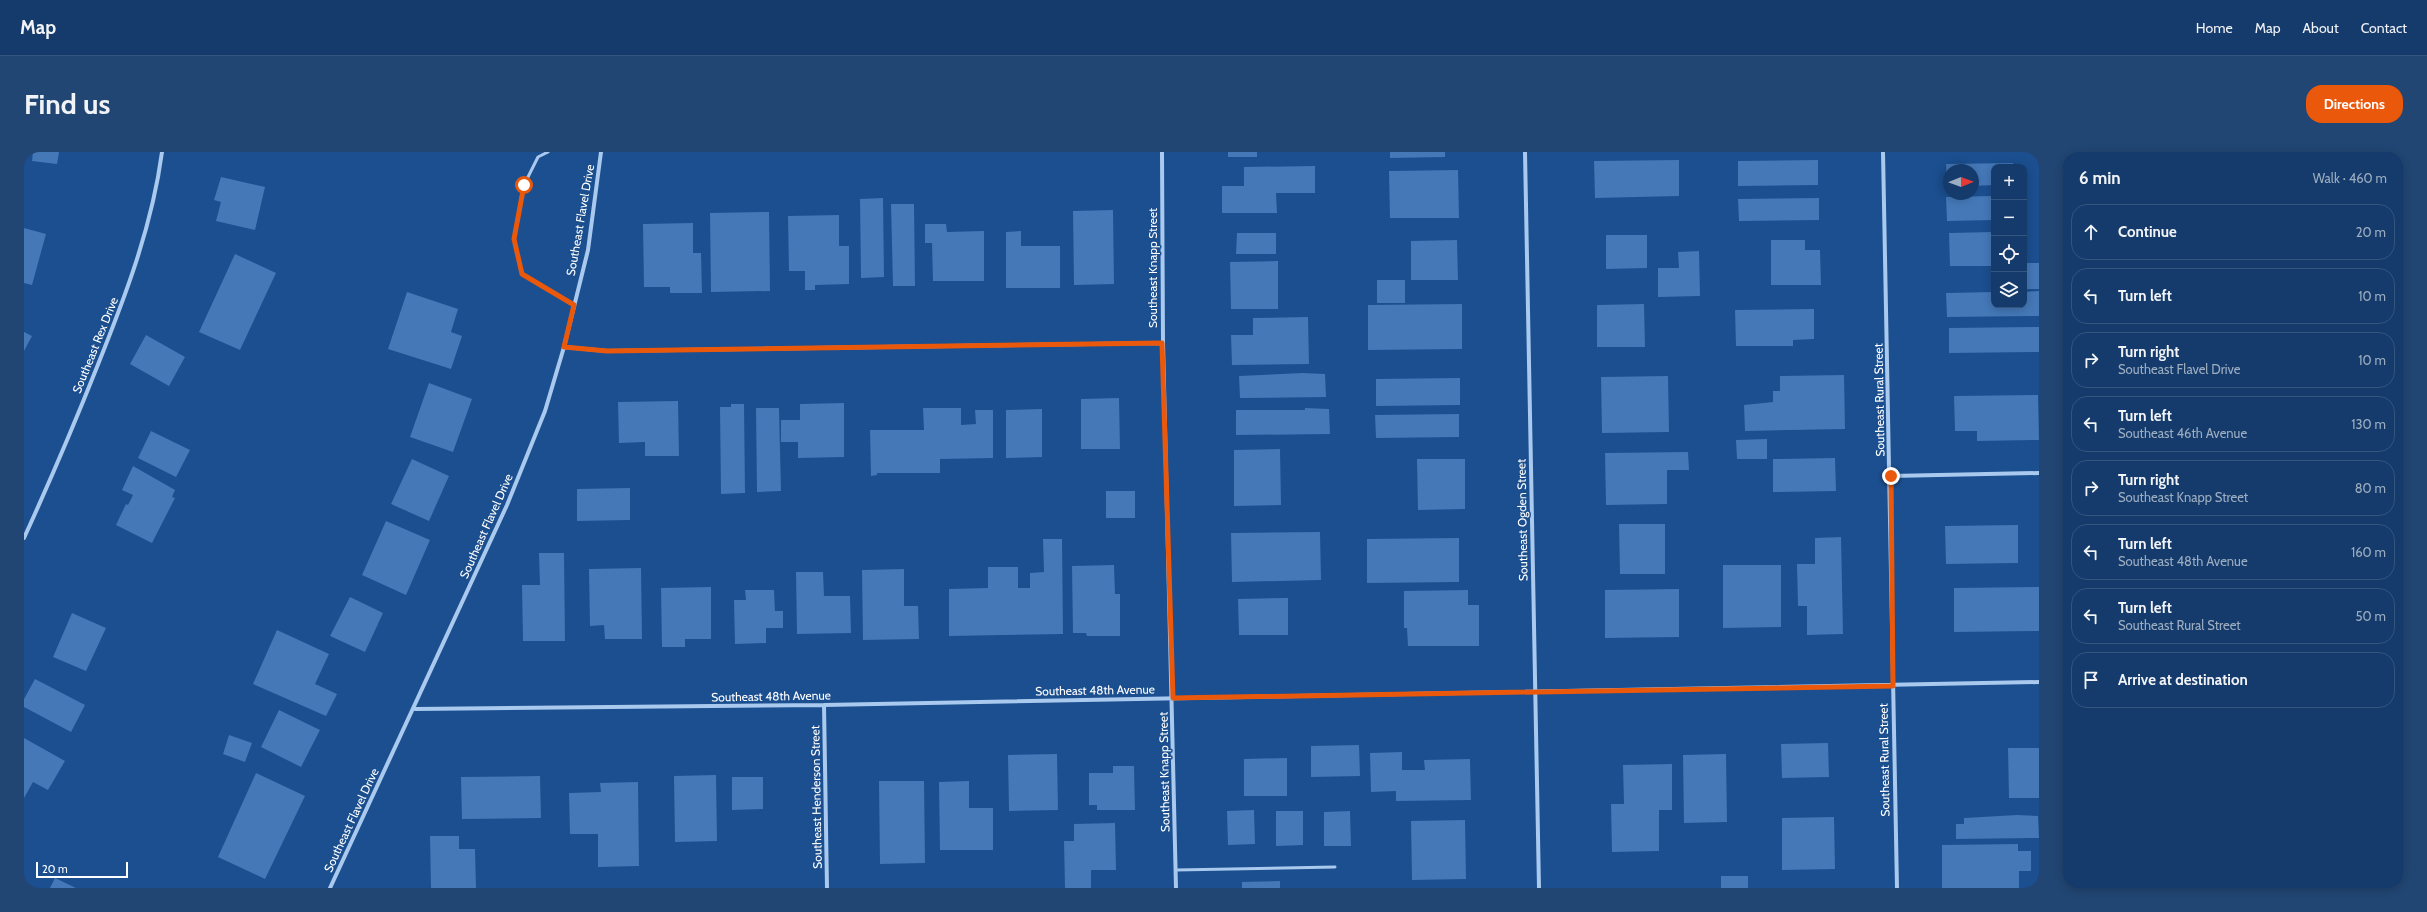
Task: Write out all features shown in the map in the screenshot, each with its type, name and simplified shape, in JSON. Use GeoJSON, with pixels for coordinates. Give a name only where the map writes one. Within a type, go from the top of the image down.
{"type":"FeatureCollection","features":[{"type":"Feature","properties":{"kind":"street","name":"Southeast Rex Drive"},"geometry":{"type":"LineString","coordinates":[[24,538],[57,466],[127,292],[140,251],[162,152]]}},
{"type":"Feature","properties":{"kind":"street","name":"Southeast Flavel Drive"},"geometry":{"type":"LineString","coordinates":[[330,888],[415,709],[507,505],[545,410],[564,347],[588,250],[602,152]]}},
{"type":"Feature","properties":{"kind":"street","name":"Southeast Knapp Street"},"geometry":{"type":"LineString","coordinates":[[1162,152],[1162,343],[1173,698],[1176,888]]}},
{"type":"Feature","properties":{"kind":"street","name":"Southeast Ogden Street"},"geometry":{"type":"LineString","coordinates":[[1525,152],[1539,888]]}},
{"type":"Feature","properties":{"kind":"street","name":"Southeast Rural Street"},"geometry":{"type":"LineString","coordinates":[[1883,152],[1891,476],[1896,888]]}},
{"type":"Feature","properties":{"kind":"street"},"geometry":{"type":"LineString","coordinates":[[564,347],[607,351],[1162,343]]}},
{"type":"Feature","properties":{"kind":"street"},"geometry":{"type":"LineString","coordinates":[[1891,476],[2039,473]]}},
{"type":"Feature","properties":{"kind":"street","name":"Southeast 48th Avenue"},"geometry":{"type":"LineString","coordinates":[[415,709],[824,705],[1893,686],[2039,682]]}},
{"type":"Feature","properties":{"kind":"street","name":"Southeast Henderson Street"},"geometry":{"type":"LineString","coordinates":[[824,705],[827,888]]}},
{"type":"Feature","properties":{"kind":"lane"},"geometry":{"type":"LineString","coordinates":[[548,152],[538,157],[524,185],[514,239],[522,274],[574,305]]}},
{"type":"Feature","properties":{"kind":"lane"},"geometry":{"type":"LineString","coordinates":[[1176,870],[1335,867]]}},
{"type":"Feature","properties":{"kind":"building"},"geometry":{"type":"Polygon","coordinates":[[[33,152],[59,152],[57,164],[32,161],[33,152]]]}},
{"type":"Feature","properties":{"kind":"building"},"geometry":{"type":"Polygon","coordinates":[[[1228,152],[1257,152],[1257,157],[1228,157],[1228,152]]]}},
{"type":"Feature","properties":{"kind":"building"},"geometry":{"type":"Polygon","coordinates":[[[1390,152],[1445,152],[1445,157],[1390,158],[1390,152]]]}},
{"type":"Feature","properties":{"kind":"building"},"geometry":{"type":"Polygon","coordinates":[[[1679,160],[1679,196],[1595,198],[1594,161],[1679,160]]]}},
{"type":"Feature","properties":{"kind":"building"},"geometry":{"type":"Polygon","coordinates":[[[1818,160],[1818,185],[1738,186],[1738,161],[1818,160]]]}},
{"type":"Feature","properties":{"kind":"building"},"geometry":{"type":"Polygon","coordinates":[[[2013,163],[1991,164],[1991,185],[1979,186],[1979,164],[1946,164],[2013,163]]]}},
{"type":"Feature","properties":{"kind":"building"},"geometry":{"type":"Polygon","coordinates":[[[1315,166],[1315,193],[1276,193],[1277,213],[1222,213],[1222,186],[1244,186],[1244,167],[1315,166]]]}},
{"type":"Feature","properties":{"kind":"building"},"geometry":{"type":"Polygon","coordinates":[[[1458,170],[1459,218],[1390,218],[1389,171],[1458,170]]]}},
{"type":"Feature","properties":{"kind":"building"},"geometry":{"type":"Polygon","coordinates":[[[221,177],[265,187],[255,230],[216,221],[221,202],[214,200],[221,177]]]}},
{"type":"Feature","properties":{"kind":"building"},"geometry":{"type":"Polygon","coordinates":[[[1979,196],[1991,196],[1991,220],[1947,221],[1946,200],[1979,200],[1979,196]]]}},
{"type":"Feature","properties":{"kind":"building"},"geometry":{"type":"Polygon","coordinates":[[[883,198],[884,277],[861,278],[860,199],[883,198]]]}},
{"type":"Feature","properties":{"kind":"building"},"geometry":{"type":"Polygon","coordinates":[[[1819,198],[1819,220],[1739,221],[1738,199],[1819,198]]]}},
{"type":"Feature","properties":{"kind":"building"},"geometry":{"type":"Polygon","coordinates":[[[891,204],[914,204],[915,286],[893,286],[891,204]]]}},
{"type":"Feature","properties":{"kind":"building"},"geometry":{"type":"Polygon","coordinates":[[[1113,210],[1114,284],[1074,285],[1073,211],[1113,210]]]}},
{"type":"Feature","properties":{"kind":"building"},"geometry":{"type":"Polygon","coordinates":[[[769,212],[770,291],[711,292],[710,213],[769,212]]]}},
{"type":"Feature","properties":{"kind":"building"},"geometry":{"type":"Polygon","coordinates":[[[839,215],[839,246],[849,246],[849,284],[815,285],[815,290],[805,290],[805,271],[789,271],[788,216],[839,215]]]}},
{"type":"Feature","properties":{"kind":"building"},"geometry":{"type":"Polygon","coordinates":[[[693,223],[693,253],[701,253],[702,293],[670,293],[670,287],[644,287],[643,224],[693,223]]]}},
{"type":"Feature","properties":{"kind":"building"},"geometry":{"type":"Polygon","coordinates":[[[925,224],[946,224],[947,232],[984,231],[984,281],[933,281],[932,243],[925,243],[925,224]]]}},
{"type":"Feature","properties":{"kind":"building"},"geometry":{"type":"Polygon","coordinates":[[[24,228],[46,234],[32,285],[24,283],[24,228]]]}},
{"type":"Feature","properties":{"kind":"building"},"geometry":{"type":"Polygon","coordinates":[[[1021,231],[1021,246],[1060,246],[1060,288],[1006,288],[1006,232],[1021,231]]]}},
{"type":"Feature","properties":{"kind":"building"},"geometry":{"type":"Polygon","coordinates":[[[1991,232],[1991,266],[1950,266],[1949,233],[1991,232]]]}},
{"type":"Feature","properties":{"kind":"building"},"geometry":{"type":"Polygon","coordinates":[[[1237,233],[1276,233],[1276,254],[1236,254],[1237,233]]]}},
{"type":"Feature","properties":{"kind":"building"},"geometry":{"type":"Polygon","coordinates":[[[1606,235],[1647,235],[1647,268],[1606,269],[1606,235]]]}},
{"type":"Feature","properties":{"kind":"building"},"geometry":{"type":"Polygon","coordinates":[[[1457,240],[1458,280],[1411,280],[1411,241],[1457,240]]]}},
{"type":"Feature","properties":{"kind":"building"},"geometry":{"type":"Polygon","coordinates":[[[1771,240],[1805,240],[1805,250],[1820,250],[1821,285],[1771,285],[1771,240]]]}},
{"type":"Feature","properties":{"kind":"building"},"geometry":{"type":"Polygon","coordinates":[[[1699,251],[1700,296],[1658,297],[1658,268],[1679,268],[1678,252],[1699,251]]]}},
{"type":"Feature","properties":{"kind":"building"},"geometry":{"type":"Polygon","coordinates":[[[235,254],[276,273],[240,350],[199,332],[235,254]]]}},
{"type":"Feature","properties":{"kind":"building"},"geometry":{"type":"Polygon","coordinates":[[[1278,261],[1278,309],[1231,309],[1230,262],[1278,261]]]}},
{"type":"Feature","properties":{"kind":"building"},"geometry":{"type":"Polygon","coordinates":[[[2027,263],[2039,263],[2039,289],[2027,289],[2027,263]]]}},
{"type":"Feature","properties":{"kind":"building"},"geometry":{"type":"Polygon","coordinates":[[[1377,280],[1405,280],[1405,303],[1377,303],[1377,280]]]}},
{"type":"Feature","properties":{"kind":"building"},"geometry":{"type":"Polygon","coordinates":[[[2039,291],[2039,316],[1947,317],[1946,293],[1991,292],[1991,308],[2027,308],[2027,292],[2039,291]]]}},
{"type":"Feature","properties":{"kind":"building"},"geometry":{"type":"Polygon","coordinates":[[[407,292],[458,309],[451,332],[462,336],[451,369],[388,349],[407,292]]]}},
{"type":"Feature","properties":{"kind":"building"},"geometry":{"type":"Polygon","coordinates":[[[1462,304],[1462,349],[1368,350],[1368,305],[1462,304]]]}},
{"type":"Feature","properties":{"kind":"building"},"geometry":{"type":"Polygon","coordinates":[[[1644,304],[1645,347],[1597,347],[1597,305],[1644,304]]]}},
{"type":"Feature","properties":{"kind":"building"},"geometry":{"type":"Polygon","coordinates":[[[1814,309],[1814,339],[1793,340],[1793,346],[1736,346],[1735,310],[1814,309]]]}},
{"type":"Feature","properties":{"kind":"building"},"geometry":{"type":"Polygon","coordinates":[[[1308,317],[1309,364],[1232,365],[1231,335],[1253,335],[1253,318],[1308,317]]]}},
{"type":"Feature","properties":{"kind":"building"},"geometry":{"type":"Polygon","coordinates":[[[2039,327],[2039,352],[1949,353],[1949,328],[2039,327]]]}},
{"type":"Feature","properties":{"kind":"building"},"geometry":{"type":"Polygon","coordinates":[[[24,332],[32,336],[24,351],[24,332]]]}},
{"type":"Feature","properties":{"kind":"building"},"geometry":{"type":"Polygon","coordinates":[[[146,335],[185,357],[169,386],[130,364],[146,335]]]}},
{"type":"Feature","properties":{"kind":"building"},"geometry":{"type":"Polygon","coordinates":[[[1303,373],[1325,374],[1326,397],[1240,398],[1239,376],[1303,373]]]}},
{"type":"Feature","properties":{"kind":"building"},"geometry":{"type":"Polygon","coordinates":[[[1844,375],[1845,429],[1745,431],[1744,405],[1773,402],[1773,391],[1780,391],[1780,376],[1844,375]]]}},
{"type":"Feature","properties":{"kind":"building"},"geometry":{"type":"Polygon","coordinates":[[[1668,376],[1669,432],[1602,433],[1601,377],[1668,376]]]}},
{"type":"Feature","properties":{"kind":"building"},"geometry":{"type":"Polygon","coordinates":[[[1460,378],[1460,405],[1376,406],[1376,379],[1460,378]]]}},
{"type":"Feature","properties":{"kind":"building"},"geometry":{"type":"Polygon","coordinates":[[[429,383],[472,399],[453,452],[410,437],[429,383]]]}},
{"type":"Feature","properties":{"kind":"building"},"geometry":{"type":"Polygon","coordinates":[[[2038,395],[2039,440],[1977,441],[1977,431],[1955,431],[1954,396],[2038,395]]]}},
{"type":"Feature","properties":{"kind":"building"},"geometry":{"type":"Polygon","coordinates":[[[1119,398],[1120,449],[1081,449],[1081,399],[1119,398]]]}},
{"type":"Feature","properties":{"kind":"building"},"geometry":{"type":"Polygon","coordinates":[[[678,401],[679,456],[645,456],[645,442],[619,443],[618,402],[678,401]]]}},
{"type":"Feature","properties":{"kind":"building"},"geometry":{"type":"Polygon","coordinates":[[[844,403],[844,457],[798,458],[798,442],[781,442],[781,420],[800,420],[800,404],[844,403]]]}},
{"type":"Feature","properties":{"kind":"building"},"geometry":{"type":"Polygon","coordinates":[[[731,404],[744,404],[745,493],[721,494],[720,407],[731,407],[731,404]]]}},
{"type":"Feature","properties":{"kind":"building"},"geometry":{"type":"Polygon","coordinates":[[[756,408],[779,408],[781,491],[757,492],[756,408]]]}},
{"type":"Feature","properties":{"kind":"building"},"geometry":{"type":"Polygon","coordinates":[[[923,408],[961,408],[961,425],[976,424],[975,410],[993,410],[993,458],[940,459],[940,473],[877,473],[877,475],[871,476],[870,430],[924,430],[923,408]]]}},
{"type":"Feature","properties":{"kind":"building"},"geometry":{"type":"Polygon","coordinates":[[[1305,408],[1329,409],[1330,434],[1236,435],[1236,410],[1305,410],[1305,408]]]}},
{"type":"Feature","properties":{"kind":"building"},"geometry":{"type":"Polygon","coordinates":[[[1042,409],[1042,457],[1006,458],[1006,410],[1042,409]]]}},
{"type":"Feature","properties":{"kind":"building"},"geometry":{"type":"Polygon","coordinates":[[[1459,414],[1459,437],[1376,438],[1375,415],[1459,414]]]}},
{"type":"Feature","properties":{"kind":"building"},"geometry":{"type":"Polygon","coordinates":[[[151,431],[190,450],[176,477],[138,458],[151,431]]]}},
{"type":"Feature","properties":{"kind":"building"},"geometry":{"type":"Polygon","coordinates":[[[1767,439],[1767,459],[1737,459],[1736,440],[1767,439]]]}},
{"type":"Feature","properties":{"kind":"building"},"geometry":{"type":"Polygon","coordinates":[[[1280,449],[1281,505],[1234,506],[1234,450],[1280,449]]]}},
{"type":"Feature","properties":{"kind":"building"},"geometry":{"type":"Polygon","coordinates":[[[1688,452],[1689,470],[1667,470],[1667,504],[1606,505],[1605,453],[1688,452]]]}},
{"type":"Feature","properties":{"kind":"building"},"geometry":{"type":"Polygon","coordinates":[[[1835,458],[1836,491],[1773,492],[1773,459],[1835,458]]]}},
{"type":"Feature","properties":{"kind":"building"},"geometry":{"type":"Polygon","coordinates":[[[412,459],[449,476],[429,521],[391,504],[412,459]]]}},
{"type":"Feature","properties":{"kind":"building"},"geometry":{"type":"Polygon","coordinates":[[[1417,459],[1465,459],[1465,509],[1418,510],[1417,459]]]}},
{"type":"Feature","properties":{"kind":"building"},"geometry":{"type":"Polygon","coordinates":[[[133,466],[175,490],[172,497],[175,498],[152,543],[116,525],[126,504],[128,505],[133,495],[122,490],[133,466]]]}},
{"type":"Feature","properties":{"kind":"building"},"geometry":{"type":"Polygon","coordinates":[[[630,488],[630,520],[577,521],[577,489],[630,488]]]}},
{"type":"Feature","properties":{"kind":"building"},"geometry":{"type":"Polygon","coordinates":[[[1106,491],[1135,491],[1135,518],[1106,518],[1106,491]]]}},
{"type":"Feature","properties":{"kind":"building"},"geometry":{"type":"Polygon","coordinates":[[[386,521],[430,540],[406,595],[362,575],[386,521]]]}},
{"type":"Feature","properties":{"kind":"building"},"geometry":{"type":"Polygon","coordinates":[[[1619,524],[1665,524],[1665,574],[1620,574],[1619,524]]]}},
{"type":"Feature","properties":{"kind":"building"},"geometry":{"type":"Polygon","coordinates":[[[2018,525],[2018,563],[1946,564],[1945,526],[2018,525]]]}},
{"type":"Feature","properties":{"kind":"building"},"geometry":{"type":"Polygon","coordinates":[[[1320,532],[1321,580],[1232,582],[1231,533],[1320,532]]]}},
{"type":"Feature","properties":{"kind":"building"},"geometry":{"type":"Polygon","coordinates":[[[1841,537],[1843,634],[1807,635],[1807,606],[1798,606],[1797,564],[1815,564],[1815,538],[1841,537]]]}},
{"type":"Feature","properties":{"kind":"building"},"geometry":{"type":"Polygon","coordinates":[[[1459,538],[1459,582],[1367,583],[1367,539],[1459,538]]]}},
{"type":"Feature","properties":{"kind":"building"},"geometry":{"type":"Polygon","coordinates":[[[1043,539],[1062,539],[1063,634],[949,636],[949,589],[988,588],[988,567],[1018,567],[1018,588],[1030,588],[1030,573],[1044,572],[1043,539]]]}},
{"type":"Feature","properties":{"kind":"building"},"geometry":{"type":"Polygon","coordinates":[[[539,553],[564,553],[565,641],[523,641],[522,585],[540,585],[539,553]]]}},
{"type":"Feature","properties":{"kind":"building"},"geometry":{"type":"Polygon","coordinates":[[[1114,565],[1115,594],[1120,594],[1120,636],[1087,636],[1086,633],[1073,633],[1072,566],[1114,565]]]}},
{"type":"Feature","properties":{"kind":"building"},"geometry":{"type":"Polygon","coordinates":[[[1723,565],[1781,565],[1781,627],[1723,628],[1723,565]]]}},
{"type":"Feature","properties":{"kind":"building"},"geometry":{"type":"Polygon","coordinates":[[[641,568],[642,639],[605,639],[604,625],[590,626],[589,569],[641,568]]]}},
{"type":"Feature","properties":{"kind":"building"},"geometry":{"type":"Polygon","coordinates":[[[904,569],[904,606],[918,606],[919,639],[863,640],[862,570],[904,569]]]}},
{"type":"Feature","properties":{"kind":"building"},"geometry":{"type":"Polygon","coordinates":[[[796,572],[823,572],[824,596],[850,596],[851,633],[797,634],[796,572]]]}},
{"type":"Feature","properties":{"kind":"building"},"geometry":{"type":"Polygon","coordinates":[[[711,587],[711,639],[685,639],[685,647],[662,647],[661,588],[711,587]]]}},
{"type":"Feature","properties":{"kind":"building"},"geometry":{"type":"Polygon","coordinates":[[[2039,587],[2039,631],[1954,632],[1954,588],[2039,587]]]}},
{"type":"Feature","properties":{"kind":"building"},"geometry":{"type":"Polygon","coordinates":[[[1679,589],[1679,637],[1605,638],[1605,590],[1679,589]]]}},
{"type":"Feature","properties":{"kind":"building"},"geometry":{"type":"Polygon","coordinates":[[[745,590],[774,590],[775,611],[783,611],[783,628],[766,628],[766,643],[735,644],[734,600],[746,600],[745,590]]]}},
{"type":"Feature","properties":{"kind":"building"},"geometry":{"type":"Polygon","coordinates":[[[1468,590],[1468,605],[1479,605],[1479,646],[1408,646],[1407,628],[1404,628],[1404,591],[1468,590]]]}},
{"type":"Feature","properties":{"kind":"building"},"geometry":{"type":"Polygon","coordinates":[[[350,597],[383,613],[365,652],[330,636],[350,597]]]}},
{"type":"Feature","properties":{"kind":"building"},"geometry":{"type":"Polygon","coordinates":[[[1288,598],[1288,635],[1239,635],[1238,599],[1288,598]]]}},
{"type":"Feature","properties":{"kind":"building"},"geometry":{"type":"Polygon","coordinates":[[[72,613],[106,628],[86,671],[53,657],[72,613]]]}},
{"type":"Feature","properties":{"kind":"building"},"geometry":{"type":"Polygon","coordinates":[[[277,630],[329,654],[315,684],[337,694],[326,716],[253,684],[277,630]]]}},
{"type":"Feature","properties":{"kind":"building"},"geometry":{"type":"Polygon","coordinates":[[[35,679],[85,705],[71,732],[24,707],[24,699],[35,679]]]}},
{"type":"Feature","properties":{"kind":"building"},"geometry":{"type":"Polygon","coordinates":[[[279,710],[320,730],[301,767],[261,747],[279,710]]]}},
{"type":"Feature","properties":{"kind":"building"},"geometry":{"type":"Polygon","coordinates":[[[229,735],[252,743],[245,762],[223,754],[229,735]]]}},
{"type":"Feature","properties":{"kind":"building"},"geometry":{"type":"Polygon","coordinates":[[[24,738],[65,761],[48,790],[33,782],[24,798],[24,738]]]}},
{"type":"Feature","properties":{"kind":"building"},"geometry":{"type":"Polygon","coordinates":[[[1828,743],[1829,777],[1782,778],[1781,744],[1828,743]]]}},
{"type":"Feature","properties":{"kind":"building"},"geometry":{"type":"Polygon","coordinates":[[[1359,745],[1360,776],[1311,777],[1311,746],[1359,745]]]}},
{"type":"Feature","properties":{"kind":"building"},"geometry":{"type":"Polygon","coordinates":[[[2008,748],[2039,748],[2039,798],[2009,798],[2008,748]]]}},
{"type":"Feature","properties":{"kind":"building"},"geometry":{"type":"Polygon","coordinates":[[[1402,752],[1402,770],[1425,770],[1424,760],[1470,759],[1471,800],[1396,801],[1396,791],[1371,792],[1370,753],[1402,752]]]}},
{"type":"Feature","properties":{"kind":"building"},"geometry":{"type":"Polygon","coordinates":[[[1057,754],[1058,810],[1009,811],[1008,755],[1057,754]]]}},
{"type":"Feature","properties":{"kind":"building"},"geometry":{"type":"Polygon","coordinates":[[[1726,754],[1727,822],[1684,823],[1683,755],[1726,754]]]}},
{"type":"Feature","properties":{"kind":"building"},"geometry":{"type":"Polygon","coordinates":[[[1287,758],[1287,796],[1244,796],[1244,759],[1287,758]]]}},
{"type":"Feature","properties":{"kind":"building"},"geometry":{"type":"Polygon","coordinates":[[[1672,764],[1672,810],[1659,810],[1659,851],[1612,852],[1611,804],[1624,804],[1623,765],[1672,764]]]}},
{"type":"Feature","properties":{"kind":"building"},"geometry":{"type":"Polygon","coordinates":[[[1113,766],[1134,766],[1135,810],[1097,810],[1097,805],[1089,805],[1089,773],[1113,773],[1113,766]]]}},
{"type":"Feature","properties":{"kind":"building"},"geometry":{"type":"Polygon","coordinates":[[[256,773],[305,796],[265,879],[218,857],[256,773]]]}},
{"type":"Feature","properties":{"kind":"building"},"geometry":{"type":"Polygon","coordinates":[[[716,775],[717,841],[675,842],[674,776],[716,775]]]}},
{"type":"Feature","properties":{"kind":"building"},"geometry":{"type":"Polygon","coordinates":[[[540,776],[541,818],[462,819],[461,777],[540,776]]]}},
{"type":"Feature","properties":{"kind":"building"},"geometry":{"type":"Polygon","coordinates":[[[732,777],[763,777],[763,809],[732,810],[732,777]]]}},
{"type":"Feature","properties":{"kind":"building"},"geometry":{"type":"Polygon","coordinates":[[[879,781],[924,781],[925,863],[880,864],[879,781]]]}},
{"type":"Feature","properties":{"kind":"building"},"geometry":{"type":"Polygon","coordinates":[[[969,781],[969,808],[993,808],[993,850],[940,850],[939,782],[969,781]]]}},
{"type":"Feature","properties":{"kind":"building"},"geometry":{"type":"Polygon","coordinates":[[[638,782],[639,866],[598,867],[598,834],[570,834],[569,793],[601,792],[600,783],[638,782]]]}},
{"type":"Feature","properties":{"kind":"building"},"geometry":{"type":"Polygon","coordinates":[[[1254,810],[1255,844],[1228,845],[1227,811],[1254,810]]]}},
{"type":"Feature","properties":{"kind":"building"},"geometry":{"type":"Polygon","coordinates":[[[1276,811],[1303,811],[1303,845],[1276,846],[1276,811]]]}},
{"type":"Feature","properties":{"kind":"building"},"geometry":{"type":"Polygon","coordinates":[[[1350,811],[1351,846],[1324,846],[1324,812],[1350,811]]]}},
{"type":"Feature","properties":{"kind":"building"},"geometry":{"type":"Polygon","coordinates":[[[2017,815],[2038,816],[2039,838],[1956,839],[1956,824],[1964,824],[1964,818],[2017,815]]]}},
{"type":"Feature","properties":{"kind":"building"},"geometry":{"type":"Polygon","coordinates":[[[1834,817],[1835,869],[1782,870],[1782,818],[1834,817]]]}},
{"type":"Feature","properties":{"kind":"building"},"geometry":{"type":"Polygon","coordinates":[[[1465,820],[1466,879],[1412,880],[1411,821],[1465,820]]]}},
{"type":"Feature","properties":{"kind":"building"},"geometry":{"type":"Polygon","coordinates":[[[1115,823],[1116,870],[1091,870],[1091,888],[1065,888],[1064,841],[1074,841],[1074,824],[1115,823]]]}},
{"type":"Feature","properties":{"kind":"building"},"geometry":{"type":"Polygon","coordinates":[[[430,836],[459,836],[459,849],[475,849],[476,888],[431,888],[430,836]]]}},
{"type":"Feature","properties":{"kind":"building"},"geometry":{"type":"Polygon","coordinates":[[[2018,844],[2018,851],[2031,851],[2031,871],[2019,871],[2019,888],[1942,888],[1942,845],[2018,844]]]}},
{"type":"Feature","properties":{"kind":"building"},"geometry":{"type":"Polygon","coordinates":[[[1721,876],[1748,876],[1748,888],[1721,888],[1721,876]]]}},
{"type":"Feature","properties":{"kind":"building"},"geometry":{"type":"Polygon","coordinates":[[[55,878],[76,888],[50,888],[55,878]]]}},
{"type":"Feature","properties":{"kind":"building"},"geometry":{"type":"Polygon","coordinates":[[[1280,881],[1280,888],[1242,888],[1242,882],[1280,881]]]}},
{"type":"Feature","properties":{"kind":"route"},"geometry":{"type":"LineString","coordinates":[[524,185],[514,239],[522,274],[574,305],[564,347],[607,351],[1162,343],[1173,698],[1893,686],[1891,476]]}}]}
